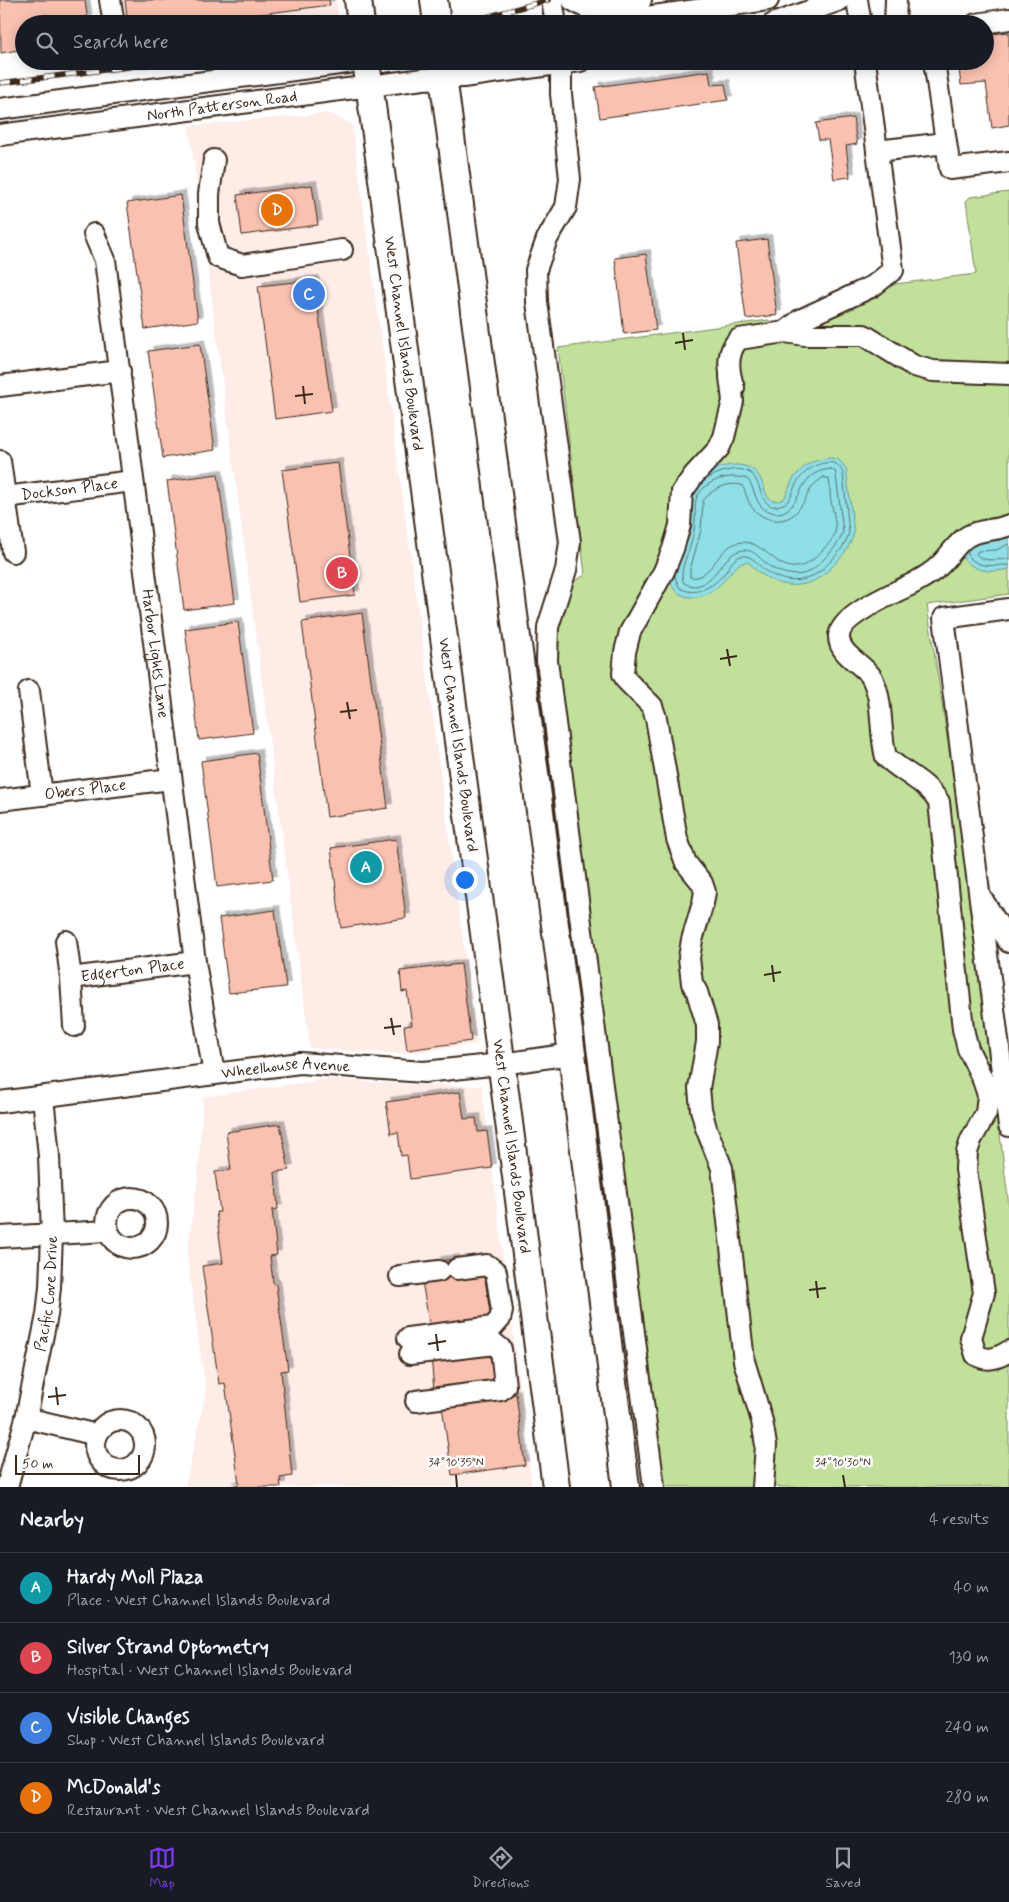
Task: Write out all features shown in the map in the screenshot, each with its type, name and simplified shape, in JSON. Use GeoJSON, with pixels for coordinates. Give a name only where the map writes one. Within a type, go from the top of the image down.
{"type":"FeatureCollection","features":[{"type":"Feature","properties":{"kind":"main road"},"geometry":{"type":"LineString","coordinates":[[358,0],[360,15]]}},
{"type":"Feature","properties":{"kind":"main road"},"geometry":{"type":"LineString","coordinates":[[434,0],[436,15]]}},
{"type":"Feature","properties":{"kind":"main road"},"geometry":{"type":"LineString","coordinates":[[442,70],[572,1054],[626,1487]]}},
{"type":"Feature","properties":{"kind":"main road","name":"West Channel Islands Boulevard"},"geometry":{"type":"LineString","coordinates":[[367,74],[502,1064],[556,1487]]}},
{"type":"Feature","properties":{"kind":"street"},"geometry":{"type":"LineString","coordinates":[[110,0],[112,15]]}},
{"type":"Feature","properties":{"kind":"street"},"geometry":{"type":"LineString","coordinates":[[552,0],[554,15]]}},
{"type":"Feature","properties":{"kind":"street"},"geometry":{"type":"LineString","coordinates":[[572,0],[585,7],[641,0]]}},
{"type":"Feature","properties":{"kind":"street"},"geometry":{"type":"LineString","coordinates":[[660,15],[768,0]]}},
{"type":"Feature","properties":{"kind":"street"},"geometry":{"type":"LineString","coordinates":[[798,15],[840,0]]}},
{"type":"Feature","properties":{"kind":"street"},"geometry":{"type":"LineString","coordinates":[[858,0],[860,15]]}},
{"type":"Feature","properties":{"kind":"street"},"geometry":{"type":"LineString","coordinates":[[895,15],[896,0]]}},
{"type":"Feature","properties":{"kind":"street"},"geometry":{"type":"LineString","coordinates":[[994,21],[1009,19]]}},
{"type":"Feature","properties":{"kind":"street","name":"North Patterson Road"},"geometry":{"type":"LineString","coordinates":[[0,109],[294,70]]}},
{"type":"Feature","properties":{"kind":"street","name":"North Patterson Road"},"geometry":{"type":"LineString","coordinates":[[0,135],[367,74],[423,79],[442,70],[463,77],[512,70]]}},
{"type":"Feature","properties":{"kind":"street"},"geometry":{"type":"LineString","coordinates":[[566,70],[561,94],[570,179],[566,207],[547,239],[536,270],[537,302],[570,542],[566,570],[548,627],[547,661],[654,1487]]}},
{"type":"Feature","properties":{"kind":"street"},"geometry":{"type":"LineString","coordinates":[[785,332],[800,320],[873,286],[893,270],[866,70]]}},
{"type":"Feature","properties":{"kind":"street"},"geometry":{"type":"LineString","coordinates":[[935,70],[950,169],[1009,162]]}},
{"type":"Feature","properties":{"kind":"street"},"geometry":{"type":"LineString","coordinates":[[877,151],[946,143]]}},
{"type":"Feature","properties":{"kind":"street"},"geometry":{"type":"LineString","coordinates":[[214,160],[209,194],[209,223],[218,257],[242,264],[342,250]]}},
{"type":"Feature","properties":{"kind":"street","name":"Harbor Lights Lane"},"geometry":{"type":"LineString","coordinates":[[94,234],[105,260],[170,779],[195,962],[214,1074]]}},
{"type":"Feature","properties":{"kind":"street"},"geometry":{"type":"LineString","coordinates":[[763,1487],[766,1445],[762,1421],[744,1361],[722,1168],[706,1128],[701,1109],[699,1088],[707,1042],[707,1025],[697,992],[692,983],[689,958],[705,892],[702,883],[686,863],[677,839],[656,718],[652,706],[626,681],[623,674],[625,652],[630,632],[664,571],[678,537],[682,492],[694,475],[719,448],[737,401],[730,377],[730,354],[734,344],[739,339],[785,332],[805,335],[864,335],[914,366],[933,371],[1009,374]]}},
{"type":"Feature","properties":{"kind":"street"},"geometry":{"type":"LineString","coordinates":[[0,386],[120,371]]}},
{"type":"Feature","properties":{"kind":"street"},"geometry":{"type":"LineString","coordinates":[[0,461],[13,552]]}},
{"type":"Feature","properties":{"kind":"street","name":"Dockson Place"},"geometry":{"type":"LineString","coordinates":[[5,497],[133,481]]}},
{"type":"Feature","properties":{"kind":"street"},"geometry":{"type":"LineString","coordinates":[[1009,525],[967,536],[938,567],[925,576],[882,598],[852,618],[842,627],[839,637],[847,654],[863,667],[876,686],[886,756],[925,785],[934,794],[938,802],[963,1029],[968,1049],[984,1080],[988,1095],[986,1113],[971,1140],[967,1152],[966,1169],[984,1293],[971,1338],[976,1355],[982,1358],[999,1357],[1009,1351]]}},
{"type":"Feature","properties":{"kind":"street"},"geometry":{"type":"LineString","coordinates":[[1009,609],[944,618],[1009,1126]]}},
{"type":"Feature","properties":{"kind":"street"},"geometry":{"type":"LineString","coordinates":[[29,690],[42,795]]}},
{"type":"Feature","properties":{"kind":"street","name":"Obers Place"},"geometry":{"type":"LineString","coordinates":[[0,800],[170,779]]}},
{"type":"Feature","properties":{"kind":"street"},"geometry":{"type":"LineString","coordinates":[[979,894],[1009,942]]}},
{"type":"Feature","properties":{"kind":"street","name":"Edgerton Place"},"geometry":{"type":"LineString","coordinates":[[66,941],[71,978],[74,1026]]}},
{"type":"Feature","properties":{"kind":"street","name":"Edgerton Place"},"geometry":{"type":"LineString","coordinates":[[71,978],[195,962]]}},
{"type":"Feature","properties":{"kind":"street","name":"Wheelhouse Avenue"},"geometry":{"type":"LineString","coordinates":[[0,1102],[300,1063],[424,1072],[572,1054]]}},
{"type":"Feature","properties":{"kind":"street","name":"Pacific Cove Drive"},"geometry":{"type":"LineString","coordinates":[[7,1487],[26,1418],[47,1315],[50,1287],[52,1235],[49,1156],[43,1097]]}},
{"type":"Feature","properties":{"kind":"street"},"geometry":{"type":"LineString","coordinates":[[0,1237],[108,1231]]}},
{"type":"Feature","properties":{"kind":"street"},"geometry":{"type":"LineString","coordinates":[[400,1276],[487,1265],[496,1272],[502,1311],[500,1319],[493,1326],[409,1346],[495,1344],[501,1349],[505,1386],[501,1390],[416,1401]]}},
{"type":"Feature","properties":{"kind":"street"},"geometry":{"type":"LineString","coordinates":[[26,1418],[97,1435]]}},
{"type":"Feature","properties":{"kind":"shaded area"},"geometry":{"type":"Polygon","coordinates":[[[121,0],[336,0],[338,15],[124,15],[121,0]]]}},
{"type":"Feature","properties":{"kind":"shaded area"},"geometry":{"type":"Polygon","coordinates":[[[328,113],[352,124],[477,1044],[401,1054],[310,1048],[189,126],[328,113]]]}},
{"type":"Feature","properties":{"kind":"shaded area"},"geometry":{"type":"Polygon","coordinates":[[[329,1079],[413,1085],[482,1086],[532,1487],[185,1487],[206,1392],[187,1255],[198,1177],[203,1097],[329,1079]]]}},
{"type":"Feature","properties":{"kind":"green space"},"geometry":{"type":"Polygon","coordinates":[[[1009,192],[1009,594],[927,605],[963,842],[1009,1206],[1009,1487],[662,1487],[579,867],[554,635],[567,586],[585,575],[558,348],[769,320],[770,323],[781,325],[887,285],[976,274],[966,201],[970,197],[1009,192]]]}},
{"type":"Feature","properties":{"kind":"water"},"geometry":{"type":"Polygon","coordinates":[[[831,458],[838,459],[846,468],[854,533],[845,552],[823,575],[807,583],[789,585],[772,580],[748,562],[741,563],[735,567],[710,593],[690,597],[679,593],[673,588],[670,581],[670,572],[683,511],[692,493],[708,472],[727,466],[746,466],[754,470],[759,476],[770,499],[779,501],[784,498],[793,479],[803,468],[816,461],[831,458]]]}},
{"type":"Feature","properties":{"kind":"water"},"geometry":{"type":"Polygon","coordinates":[[[1009,531],[1009,569],[990,571],[978,569],[967,563],[963,558],[962,549],[967,544],[1009,531]]]}},
{"type":"Feature","properties":{"kind":"building"},"geometry":{"type":"Polygon","coordinates":[[[0,0],[85,0],[87,15],[15,15],[15,51],[1,53],[0,0]]]}},
{"type":"Feature","properties":{"kind":"building"},"geometry":{"type":"Polygon","coordinates":[[[125,0],[329,0],[330,5],[254,15],[127,15],[125,0]]]}},
{"type":"Feature","properties":{"kind":"building"},"geometry":{"type":"Polygon","coordinates":[[[1009,32],[1009,125],[992,128],[986,83],[961,85],[959,70],[994,70],[994,34],[1009,32]]]}},
{"type":"Feature","properties":{"kind":"building"},"geometry":{"type":"Polygon","coordinates":[[[709,71],[711,85],[725,84],[728,100],[600,118],[595,87],[709,71]]]}},
{"type":"Feature","properties":{"kind":"building"},"geometry":{"type":"Polygon","coordinates":[[[853,118],[857,144],[846,146],[850,177],[834,179],[828,140],[819,140],[816,123],[853,118]]]}},
{"type":"Feature","properties":{"kind":"building"},"geometry":{"type":"Polygon","coordinates":[[[312,185],[318,225],[242,235],[237,195],[312,185]]]}},
{"type":"Feature","properties":{"kind":"building"},"geometry":{"type":"Polygon","coordinates":[[[181,195],[198,321],[145,329],[127,203],[181,195]]]}},
{"type":"Feature","properties":{"kind":"building"},"geometry":{"type":"Polygon","coordinates":[[[767,239],[777,315],[746,319],[736,243],[767,239]]]}},
{"type":"Feature","properties":{"kind":"building"},"geometry":{"type":"Polygon","coordinates":[[[646,254],[656,330],[624,334],[615,258],[646,254]]]}},
{"type":"Feature","properties":{"kind":"building"},"geometry":{"type":"Polygon","coordinates":[[[314,280],[332,411],[275,419],[258,286],[314,280]]]}},
{"type":"Feature","properties":{"kind":"building"},"geometry":{"type":"Polygon","coordinates":[[[200,344],[215,450],[163,458],[148,351],[200,344]]]}},
{"type":"Feature","properties":{"kind":"building"},"geometry":{"type":"Polygon","coordinates":[[[338,463],[355,595],[300,602],[282,470],[338,463]]]}},
{"type":"Feature","properties":{"kind":"building"},"geometry":{"type":"Polygon","coordinates":[[[218,474],[235,603],[184,610],[167,481],[218,474]]]}},
{"type":"Feature","properties":{"kind":"building"},"geometry":{"type":"Polygon","coordinates":[[[362,613],[388,808],[327,817],[302,622],[362,613]]]}},
{"type":"Feature","properties":{"kind":"building"},"geometry":{"type":"Polygon","coordinates":[[[238,622],[253,733],[199,740],[185,629],[238,622]]]}},
{"type":"Feature","properties":{"kind":"building"},"geometry":{"type":"Polygon","coordinates":[[[257,753],[273,880],[217,887],[201,761],[257,753]]]}},
{"type":"Feature","properties":{"kind":"building"},"geometry":{"type":"Polygon","coordinates":[[[396,839],[406,918],[341,928],[331,848],[396,839]]]}},
{"type":"Feature","properties":{"kind":"building"},"geometry":{"type":"Polygon","coordinates":[[[275,910],[286,987],[229,993],[219,918],[275,910]]]}},
{"type":"Feature","properties":{"kind":"building"},"geometry":{"type":"Polygon","coordinates":[[[461,964],[471,1041],[407,1050],[404,1026],[412,1025],[407,991],[402,992],[400,971],[461,964]]]}},
{"type":"Feature","properties":{"kind":"building"},"geometry":{"type":"Polygon","coordinates":[[[460,1092],[464,1119],[476,1118],[478,1132],[487,1131],[492,1168],[410,1179],[407,1155],[401,1156],[398,1132],[391,1134],[386,1102],[460,1092]]]}},
{"type":"Feature","properties":{"kind":"building"},"geometry":{"type":"Polygon","coordinates":[[[280,1124],[289,1170],[275,1172],[278,1209],[272,1210],[277,1255],[270,1256],[288,1370],[281,1371],[292,1476],[280,1478],[281,1487],[228,1487],[239,1484],[225,1383],[219,1384],[202,1266],[223,1263],[216,1212],[220,1212],[215,1172],[231,1170],[226,1132],[280,1124]]]}},
{"type":"Feature","properties":{"kind":"building"},"geometry":{"type":"Polygon","coordinates":[[[455,1259],[458,1275],[484,1272],[490,1313],[484,1322],[430,1328],[422,1281],[437,1261],[455,1259]]]}},
{"type":"Feature","properties":{"kind":"building"},"geometry":{"type":"Polygon","coordinates":[[[491,1348],[495,1382],[434,1390],[431,1356],[491,1348]]]}},
{"type":"Feature","properties":{"kind":"building"},"geometry":{"type":"Polygon","coordinates":[[[516,1394],[525,1465],[452,1475],[442,1406],[516,1394]]]}},
{"type":"Feature","properties":{"kind":"railway"},"geometry":{"type":"LineString","coordinates":[[494,15],[548,0]]}},
{"type":"Feature","properties":{"kind":"railway"},"geometry":{"type":"LineString","coordinates":[[0,83],[104,70]]}},
{"type":"Feature","properties":{"kind":"place","name":"McDonald's"},"geometry":{"type":"Point","coordinates":[277,210]}},
{"type":"Feature","properties":{"kind":"place","name":"Visible Changes"},"geometry":{"type":"Point","coordinates":[309,294]}},
{"type":"Feature","properties":{"kind":"place","name":"Silver Strand Optometry"},"geometry":{"type":"Point","coordinates":[342,573]}},
{"type":"Feature","properties":{"kind":"place","name":"Hardy Moll Plaza"},"geometry":{"type":"Point","coordinates":[366,867]}}]}
